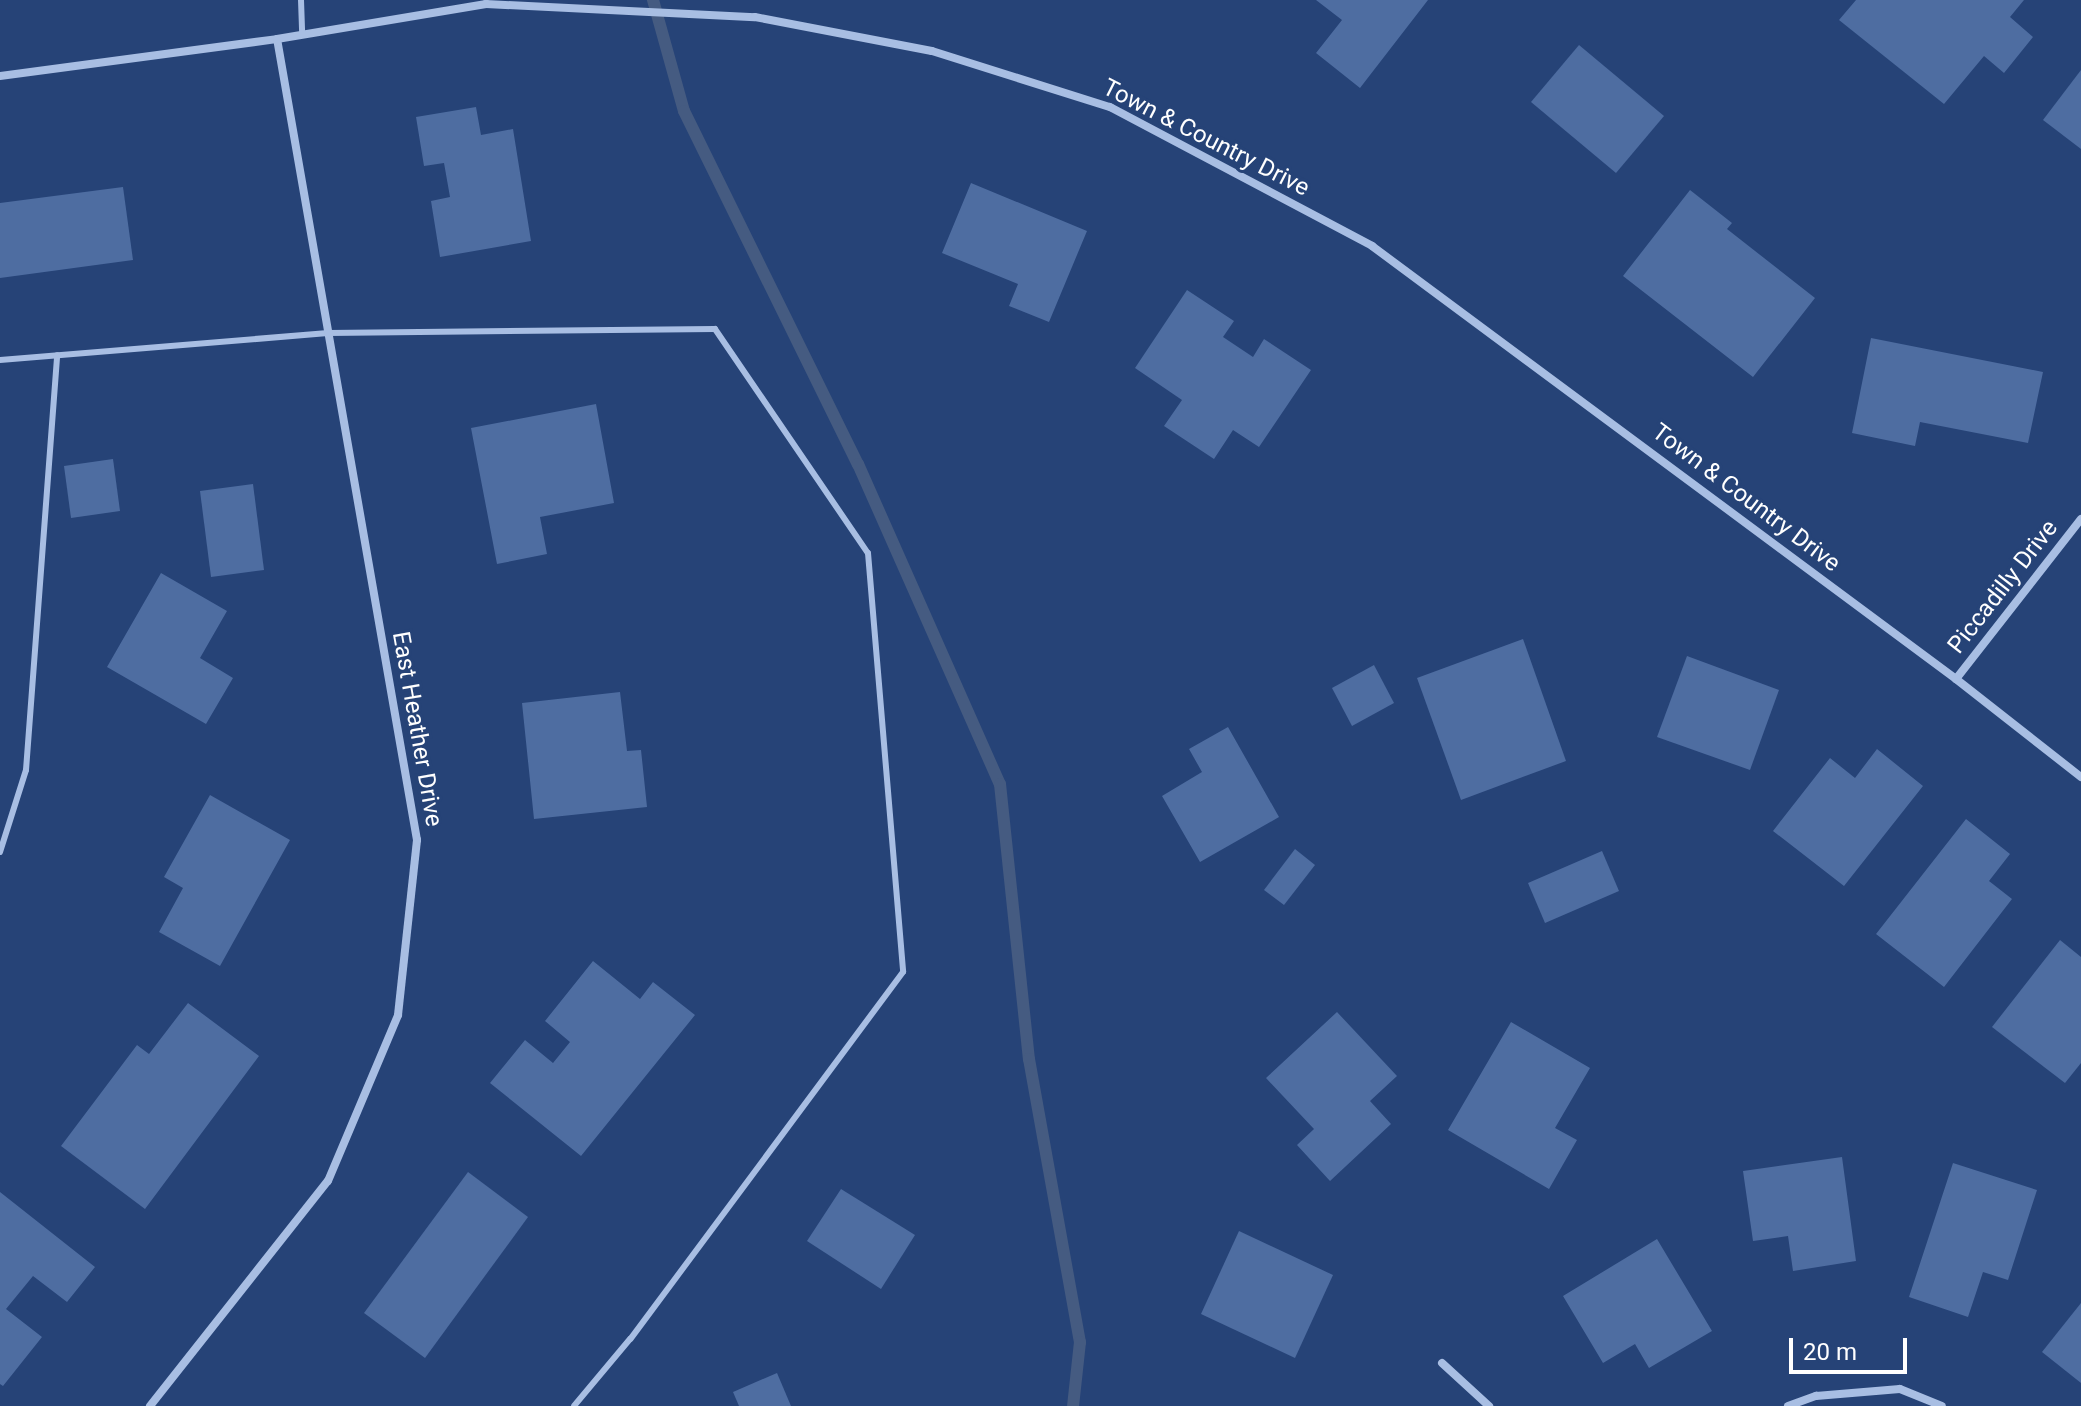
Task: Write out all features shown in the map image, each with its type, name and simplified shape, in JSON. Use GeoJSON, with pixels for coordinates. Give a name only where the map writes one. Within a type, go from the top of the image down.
{"type":"FeatureCollection","features":[{"type":"Feature","properties":{"kind":"street","name":"Town & Country Drive"},"geometry":{"type":"LineString","coordinates":[[0,76],[277,39],[486,4],[755,17],[932,51],[1110,107],[1372,246],[1956,679],[2081,777]]}},
{"type":"Feature","properties":{"kind":"street","name":"East Heather Drive"},"geometry":{"type":"LineString","coordinates":[[150,1406],[328,1181],[398,1015],[417,840],[277,39]]}},
{"type":"Feature","properties":{"kind":"street","name":"Piccadilly Drive"},"geometry":{"type":"LineString","coordinates":[[1956,679],[2081,519]]}},
{"type":"Feature","properties":{"kind":"street"},"geometry":{"type":"LineString","coordinates":[[1442,1363],[1489,1406]]}},
{"type":"Feature","properties":{"kind":"street"},"geometry":{"type":"LineString","coordinates":[[1788,1406],[1816,1396],[1900,1389],[1942,1406]]}},
{"type":"Feature","properties":{"kind":"lane"},"geometry":{"type":"LineString","coordinates":[[301,0],[302,34]]}},
{"type":"Feature","properties":{"kind":"lane"},"geometry":{"type":"LineString","coordinates":[[0,360],[328,333],[715,329],[868,553],[903,972],[630,1339],[574,1406]]}},
{"type":"Feature","properties":{"kind":"lane"},"geometry":{"type":"LineString","coordinates":[[0,852],[26,770],[57,355]]}},
{"type":"Feature","properties":{"kind":"building"},"geometry":{"type":"Polygon","coordinates":[[[1316,0],[1428,0],[1360,88],[1316,53],[1342,20],[1316,0]]]}},
{"type":"Feature","properties":{"kind":"building"},"geometry":{"type":"Polygon","coordinates":[[[1856,0],[2024,0],[2010,17],[2033,37],[2004,73],[1984,56],[1944,104],[1839,20],[1856,0]]]}},
{"type":"Feature","properties":{"kind":"building"},"geometry":{"type":"Polygon","coordinates":[[[1579,45],[1664,116],[1616,173],[1531,102],[1579,45]]]}},
{"type":"Feature","properties":{"kind":"building"},"geometry":{"type":"Polygon","coordinates":[[[2081,70],[2081,149],[2043,120],[2081,70]]]}},
{"type":"Feature","properties":{"kind":"building"},"geometry":{"type":"Polygon","coordinates":[[[476,107],[481,135],[513,129],[531,241],[440,257],[431,201],[450,197],[444,163],[424,166],[416,117],[476,107]]]}},
{"type":"Feature","properties":{"kind":"building"},"geometry":{"type":"Polygon","coordinates":[[[971,183],[1087,231],[1049,322],[1009,306],[1018,284],[942,253],[971,183]]]}},
{"type":"Feature","properties":{"kind":"building"},"geometry":{"type":"Polygon","coordinates":[[[123,187],[133,260],[0,278],[0,203],[123,187]]]}},
{"type":"Feature","properties":{"kind":"building"},"geometry":{"type":"Polygon","coordinates":[[[1690,190],[1732,223],[1727,229],[1815,298],[1753,377],[1623,276],[1690,190]]]}},
{"type":"Feature","properties":{"kind":"building"},"geometry":{"type":"Polygon","coordinates":[[[1187,290],[1234,321],[1223,337],[1253,357],[1264,339],[1311,370],[1259,447],[1233,430],[1214,459],[1164,426],[1182,400],[1135,368],[1187,290]]]}},
{"type":"Feature","properties":{"kind":"building"},"geometry":{"type":"Polygon","coordinates":[[[1871,338],[2043,372],[2028,443],[1920,422],[1915,446],[1852,433],[1871,338]]]}},
{"type":"Feature","properties":{"kind":"building"},"geometry":{"type":"Polygon","coordinates":[[[596,404],[614,503],[540,517],[547,554],[497,564],[471,428],[596,404]]]}},
{"type":"Feature","properties":{"kind":"building"},"geometry":{"type":"Polygon","coordinates":[[[113,459],[120,511],[71,518],[64,466],[113,459]]]}},
{"type":"Feature","properties":{"kind":"building"},"geometry":{"type":"Polygon","coordinates":[[[253,484],[264,570],[211,577],[200,491],[253,484]]]}},
{"type":"Feature","properties":{"kind":"building"},"geometry":{"type":"Polygon","coordinates":[[[161,573],[227,611],[200,658],[233,678],[206,724],[107,667],[161,573]]]}},
{"type":"Feature","properties":{"kind":"building"},"geometry":{"type":"Polygon","coordinates":[[[1523,639],[1566,761],[1461,800],[1417,678],[1523,639]]]}},
{"type":"Feature","properties":{"kind":"building"},"geometry":{"type":"Polygon","coordinates":[[[1687,656],[1779,690],[1750,770],[1657,737],[1687,656]]]}},
{"type":"Feature","properties":{"kind":"building"},"geometry":{"type":"Polygon","coordinates":[[[1374,665],[1394,703],[1352,726],[1332,688],[1374,665]]]}},
{"type":"Feature","properties":{"kind":"building"},"geometry":{"type":"Polygon","coordinates":[[[620,692],[627,751],[641,750],[647,807],[534,819],[522,703],[620,692]]]}},
{"type":"Feature","properties":{"kind":"building"},"geometry":{"type":"Polygon","coordinates":[[[1228,727],[1279,817],[1200,862],[1162,796],[1202,772],[1189,749],[1228,727]]]}},
{"type":"Feature","properties":{"kind":"building"},"geometry":{"type":"Polygon","coordinates":[[[1877,749],[1923,786],[1844,886],[1773,831],[1830,758],[1855,778],[1877,749]]]}},
{"type":"Feature","properties":{"kind":"building"},"geometry":{"type":"Polygon","coordinates":[[[210,795],[290,840],[220,966],[159,932],[183,888],[164,877],[210,795]]]}},
{"type":"Feature","properties":{"kind":"building"},"geometry":{"type":"Polygon","coordinates":[[[1966,819],[2010,854],[1989,881],[2012,899],[1944,987],[1876,934],[1966,819]]]}},
{"type":"Feature","properties":{"kind":"building"},"geometry":{"type":"Polygon","coordinates":[[[1295,849],[1315,865],[1284,905],[1264,890],[1295,849]]]}},
{"type":"Feature","properties":{"kind":"building"},"geometry":{"type":"Polygon","coordinates":[[[1602,851],[1619,891],[1545,923],[1528,883],[1602,851]]]}},
{"type":"Feature","properties":{"kind":"building"},"geometry":{"type":"Polygon","coordinates":[[[2060,940],[2081,957],[2081,1063],[2065,1083],[1992,1027],[2060,940]]]}},
{"type":"Feature","properties":{"kind":"building"},"geometry":{"type":"Polygon","coordinates":[[[593,961],[640,999],[653,982],[695,1015],[581,1156],[490,1083],[525,1040],[553,1063],[570,1042],[545,1021],[593,961]]]}},
{"type":"Feature","properties":{"kind":"building"},"geometry":{"type":"Polygon","coordinates":[[[188,1003],[259,1056],[145,1209],[61,1146],[137,1045],[149,1054],[188,1003]]]}},
{"type":"Feature","properties":{"kind":"building"},"geometry":{"type":"Polygon","coordinates":[[[1337,1012],[1397,1076],[1370,1101],[1391,1124],[1330,1181],[1297,1145],[1314,1129],[1266,1078],[1337,1012]]]}},
{"type":"Feature","properties":{"kind":"building"},"geometry":{"type":"Polygon","coordinates":[[[1511,1022],[1590,1068],[1555,1128],[1577,1140],[1549,1189],[1448,1130],[1511,1022]]]}},
{"type":"Feature","properties":{"kind":"building"},"geometry":{"type":"Polygon","coordinates":[[[1842,1157],[1856,1261],[1793,1271],[1788,1236],[1753,1241],[1743,1171],[1842,1157]]]}},
{"type":"Feature","properties":{"kind":"building"},"geometry":{"type":"Polygon","coordinates":[[[1953,1163],[2037,1190],[2008,1280],[1983,1272],[1968,1317],[1909,1297],[1953,1163]]]}},
{"type":"Feature","properties":{"kind":"building"},"geometry":{"type":"Polygon","coordinates":[[[468,1172],[528,1217],[425,1358],[364,1313],[468,1172]]]}},
{"type":"Feature","properties":{"kind":"building"},"geometry":{"type":"Polygon","coordinates":[[[841,1189],[915,1235],[881,1289],[807,1241],[841,1189]]]}},
{"type":"Feature","properties":{"kind":"building"},"geometry":{"type":"Polygon","coordinates":[[[0,1192],[95,1267],[67,1302],[33,1276],[6,1309],[42,1337],[3,1386],[0,1384],[0,1192]]]}},
{"type":"Feature","properties":{"kind":"building"},"geometry":{"type":"Polygon","coordinates":[[[1239,1231],[1333,1275],[1295,1358],[1201,1314],[1239,1231]]]}},
{"type":"Feature","properties":{"kind":"building"},"geometry":{"type":"Polygon","coordinates":[[[1657,1239],[1712,1331],[1649,1368],[1635,1344],[1603,1363],[1563,1296],[1657,1239]]]}},
{"type":"Feature","properties":{"kind":"building"},"geometry":{"type":"Polygon","coordinates":[[[2081,1303],[2081,1383],[2042,1352],[2081,1303]]]}},
{"type":"Feature","properties":{"kind":"building"},"geometry":{"type":"Polygon","coordinates":[[[777,1373],[791,1406],[739,1406],[733,1392],[777,1373]]]}},
{"type":"Feature","properties":{"kind":"waterway"},"geometry":{"type":"LineString","coordinates":[[653,0],[684,111],[858,464],[1000,784],[1029,1059],[1080,1342],[1073,1406]]}}]}
